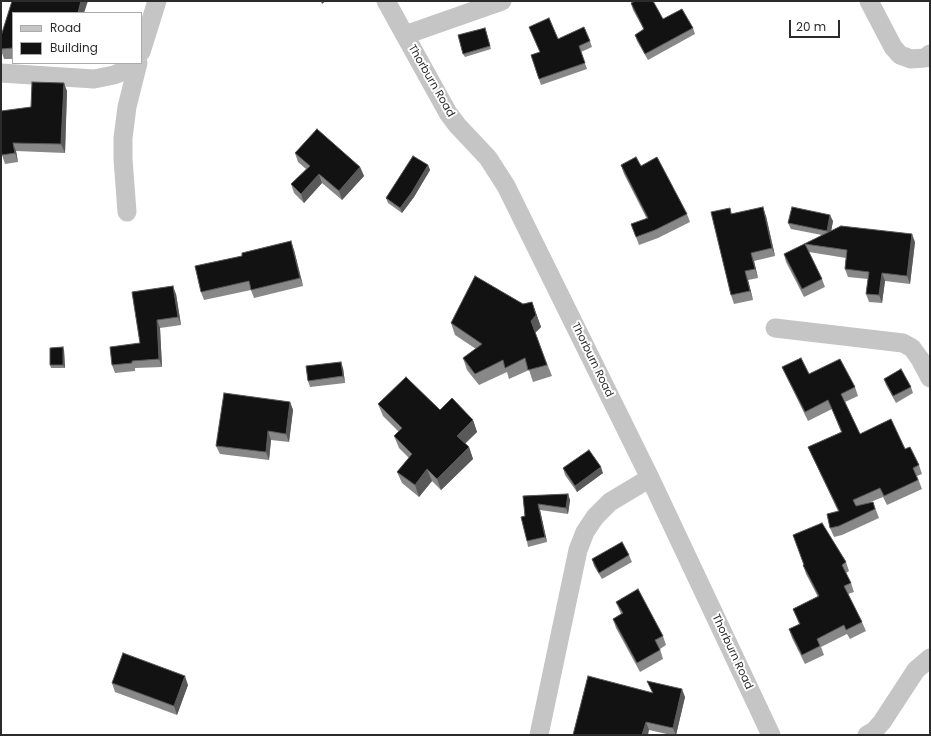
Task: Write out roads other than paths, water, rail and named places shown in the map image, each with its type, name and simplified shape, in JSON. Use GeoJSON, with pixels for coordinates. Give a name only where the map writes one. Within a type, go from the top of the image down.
{"type":"FeatureCollection","features":[{"type":"Feature","properties":{"kind":"street"},"geometry":{"type":"LineString","coordinates":[[142,50],[157,1]]}},
{"type":"Feature","properties":{"kind":"street","name":"Thorburn Road"},"geometry":{"type":"LineString","coordinates":[[386,1],[448,113],[457,125],[488,158],[506,186],[650,478],[771,735]]}},
{"type":"Feature","properties":{"kind":"street"},"geometry":{"type":"LineString","coordinates":[[405,35],[502,1]]}},
{"type":"Feature","properties":{"kind":"street"},"geometry":{"type":"LineString","coordinates":[[870,1],[893,47],[900,55],[911,59],[925,58],[930,54]]}},
{"type":"Feature","properties":{"kind":"street"},"geometry":{"type":"LineString","coordinates":[[1,73],[94,79],[114,75],[126,70],[134,64]]}},
{"type":"Feature","properties":{"kind":"street"},"geometry":{"type":"LineString","coordinates":[[127,212],[123,138],[127,107],[138,64]]}},
{"type":"Feature","properties":{"kind":"street"},"geometry":{"type":"LineString","coordinates":[[775,328],[903,343],[912,348],[920,359],[930,378]]}},
{"type":"Feature","properties":{"kind":"street"},"geometry":{"type":"LineString","coordinates":[[539,735],[578,550],[585,532],[595,517],[610,502],[650,478]]}},
{"type":"Feature","properties":{"kind":"street"},"geometry":{"type":"LineString","coordinates":[[867,735],[874,731],[882,722],[916,670],[930,658]]}}]}
